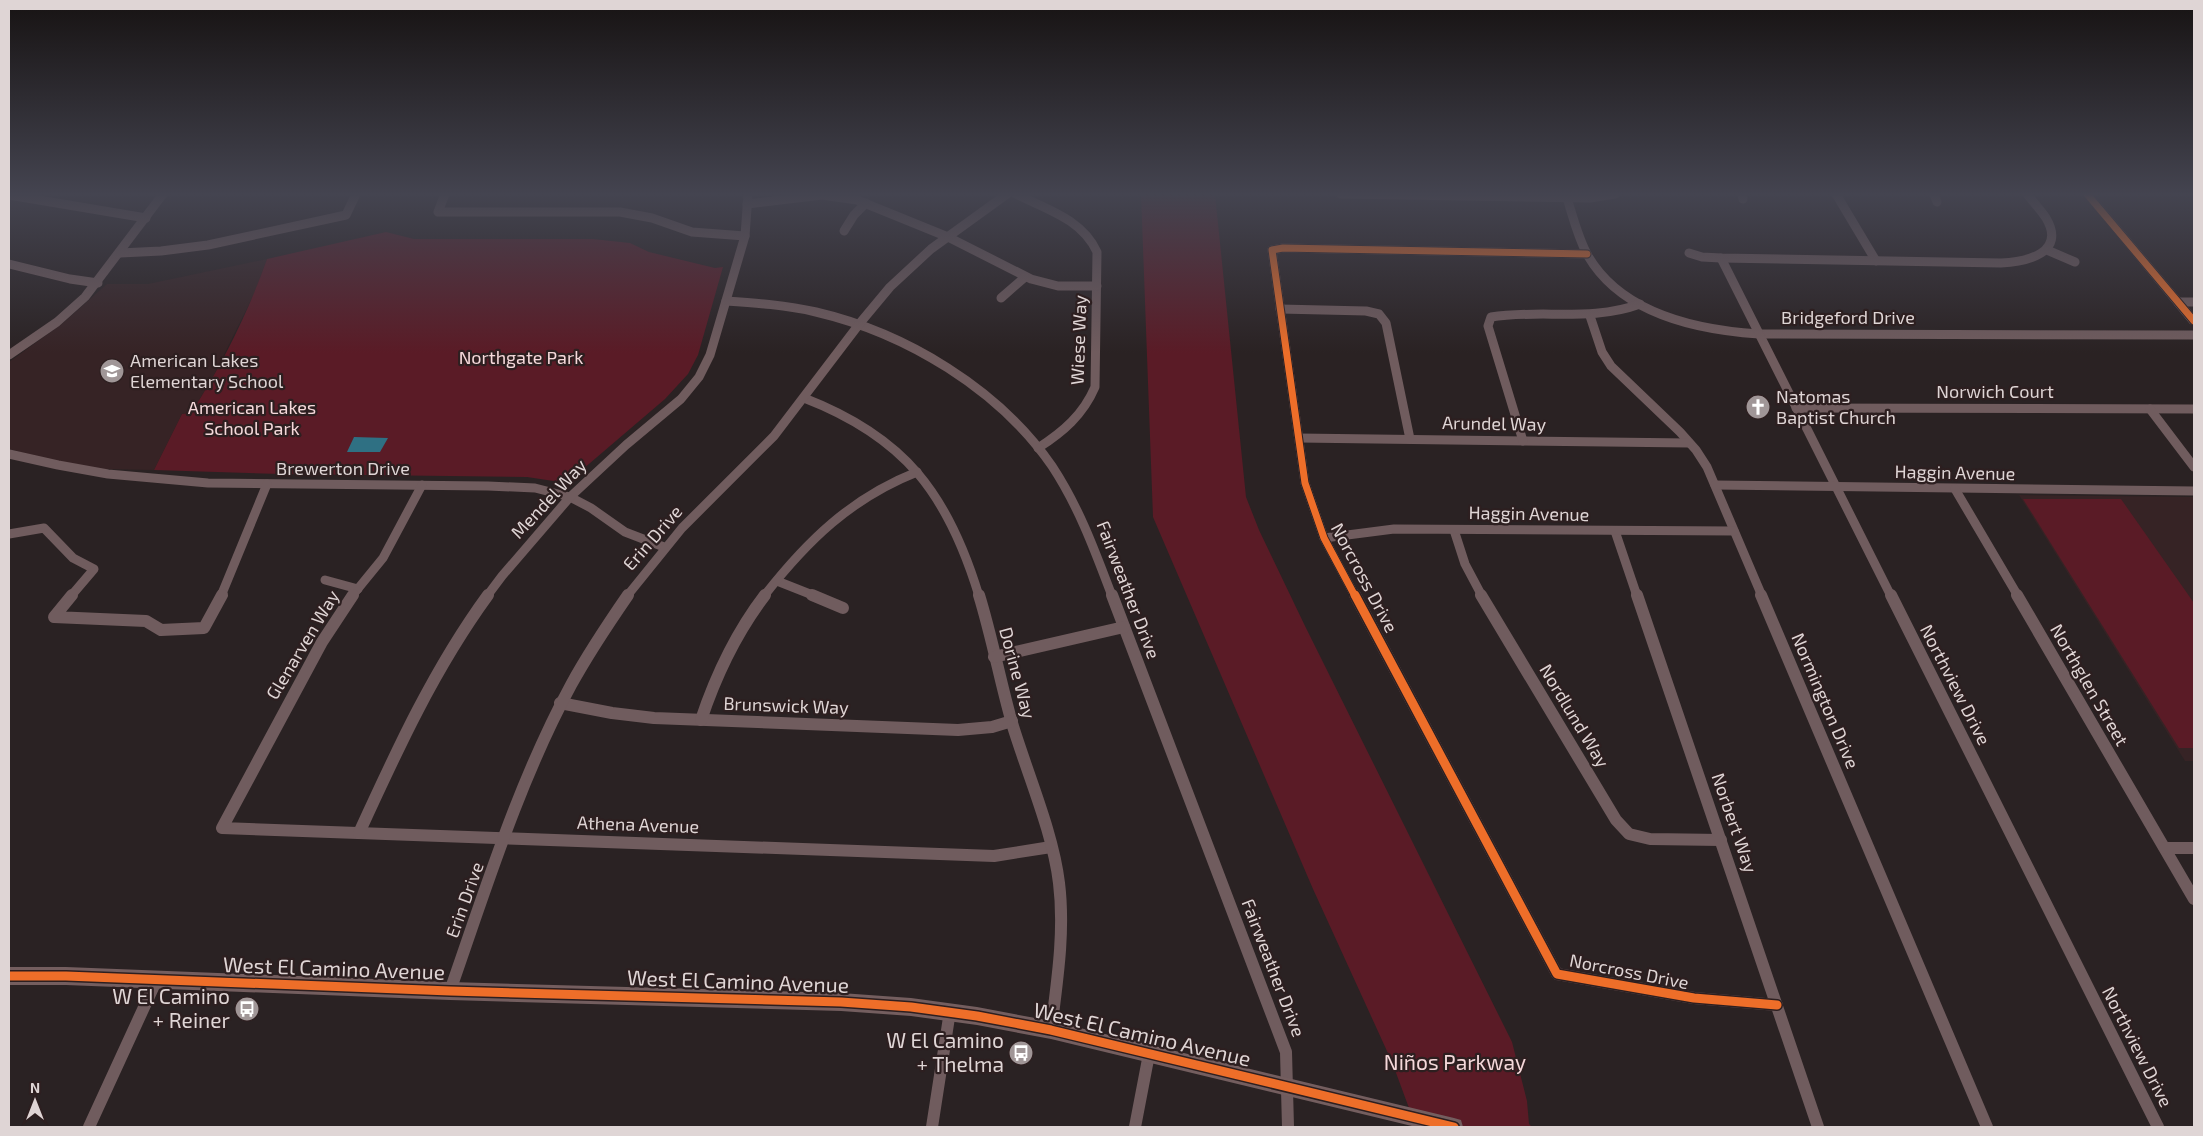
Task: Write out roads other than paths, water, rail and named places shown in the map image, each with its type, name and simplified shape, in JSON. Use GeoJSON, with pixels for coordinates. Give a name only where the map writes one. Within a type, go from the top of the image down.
{"type":"FeatureCollection","features":[{"type":"Feature","properties":{"kind":"main road"},"geometry":{"type":"LineString","coordinates":[[2132,247],[2194,321]]}},
{"type":"Feature","properties":{"kind":"main road","name":"West El Camino Avenue"},"geometry":{"type":"LineString","coordinates":[[9,976],[157,979],[450,991],[841,1002],[950,1011],[1051,1030],[1454,1127]]}},
{"type":"Feature","properties":{"kind":"street"},"geometry":{"type":"LineString","coordinates":[[10,352],[72,309],[98,283],[124,247]]}},
{"type":"Feature","properties":{"kind":"street"},"geometry":{"type":"LineString","coordinates":[[120,253],[192,247]]}},
{"type":"Feature","properties":{"kind":"street","name":"Mendel Way"},"geometry":{"type":"LineString","coordinates":[[359,833],[411,720],[447,656],[502,576],[570,497],[619,451],[670,409],[699,377],[710,355],[742,247]]}},
{"type":"Feature","properties":{"kind":"street","name":"Erin Drive"},"geometry":{"type":"LineString","coordinates":[[450,991],[525,780],[560,703],[607,623],[664,547],[773,438],[875,303],[906,270],[935,247]]}},
{"type":"Feature","properties":{"kind":"street"},"geometry":{"type":"LineString","coordinates":[[967,247],[1025,277],[1058,286],[1097,286]]}},
{"type":"Feature","properties":{"kind":"street","name":"Wiese Way"},"geometry":{"type":"LineString","coordinates":[[1038,448],[1076,421],[1090,400],[1095,387],[1097,252],[1095,247]]}},
{"type":"Feature","properties":{"kind":"street","name":"Bridgeford Drive"},"geometry":{"type":"LineString","coordinates":[[1585,247],[1597,270],[1609,282],[1640,304],[1669,318],[1698,327],[1728,332],[1759,334],[2194,335]]}},
{"type":"Feature","properties":{"kind":"street"},"geometry":{"type":"LineString","coordinates":[[1868,247],[1876,261]]}},
{"type":"Feature","properties":{"kind":"street"},"geometry":{"type":"LineString","coordinates":[[1689,253],[1702,257],[1721,258],[2015,263],[2032,259],[2047,250],[2048,247]]}},
{"type":"Feature","properties":{"kind":"street","name":"Norcross Drive"},"geometry":{"type":"LineString","coordinates":[[1587,254],[1282,248],[1272,250],[1305,483],[1324,538],[1558,974],[1694,999],[1734,1004],[1777,1005]]}},
{"type":"Feature","properties":{"kind":"street"},"geometry":{"type":"LineString","coordinates":[[2047,250],[2075,262]]}},
{"type":"Feature","properties":{"kind":"street","name":"Northview Drive"},"geometry":{"type":"LineString","coordinates":[[1721,258],[2158,1127]]}},
{"type":"Feature","properties":{"kind":"street"},"geometry":{"type":"LineString","coordinates":[[9,264],[70,279],[98,283]]}},
{"type":"Feature","properties":{"kind":"street"},"geometry":{"type":"LineString","coordinates":[[1001,298],[1025,277]]}},
{"type":"Feature","properties":{"kind":"street","name":"Fairweather Drive"},"geometry":{"type":"LineString","coordinates":[[726,301],[760,302],[810,311],[858,326],[916,350],[963,379],[1001,409],[1038,448],[1059,477],[1086,527],[1286,1052],[1288,1127]]}},
{"type":"Feature","properties":{"kind":"street"},"geometry":{"type":"LineString","coordinates":[[2178,302],[2194,302]]}},
{"type":"Feature","properties":{"kind":"street"},"geometry":{"type":"LineString","coordinates":[[1523,441],[1488,326],[1491,316],[1506,313],[1590,316],[1617,313],[1640,304]]}},
{"type":"Feature","properties":{"kind":"street"},"geometry":{"type":"LineString","coordinates":[[1280,309],[1366,311],[1379,314],[1386,323],[1410,439]]}},
{"type":"Feature","properties":{"kind":"street","name":"Normington Drive"},"geometry":{"type":"LineString","coordinates":[[1590,316],[1602,352],[1612,366],[1673,425],[1707,468],[1987,1127]]}},
{"type":"Feature","properties":{"kind":"street","name":"Dorine Way"},"geometry":{"type":"LineString","coordinates":[[804,398],[835,409],[871,429],[901,455],[917,472],[947,512],[960,538],[968,560],[1012,722],[1058,875],[1062,914],[1058,975],[1051,1030]]}},
{"type":"Feature","properties":{"kind":"street","name":"Norwich Court"},"geometry":{"type":"LineString","coordinates":[[1796,408],[2194,409]]}},
{"type":"Feature","properties":{"kind":"street"},"geometry":{"type":"LineString","coordinates":[[2150,409],[2194,467]]}},
{"type":"Feature","properties":{"kind":"street","name":"Arundel Way"},"geometry":{"type":"LineString","coordinates":[[1298,438],[1689,443]]}},
{"type":"Feature","properties":{"kind":"street","name":"Brewerton Drive"},"geometry":{"type":"LineString","coordinates":[[9,454],[65,467],[110,474],[197,482],[519,486],[549,490],[570,497],[592,508],[612,525],[625,532],[664,547]]}},
{"type":"Feature","properties":{"kind":"street"},"geometry":{"type":"LineString","coordinates":[[701,720],[713,685],[732,647],[777,581],[803,551],[844,512],[870,494],[917,472]]}},
{"type":"Feature","properties":{"kind":"street"},"geometry":{"type":"LineString","coordinates":[[9,534],[44,528],[73,558],[94,569],[54,617],[146,621],[161,630],[204,628],[226,587],[267,484]]}},
{"type":"Feature","properties":{"kind":"street","name":"Glenarven Way"},"geometry":{"type":"LineString","coordinates":[[222,828],[322,642],[358,588],[383,558],[398,536],[422,485]]}},
{"type":"Feature","properties":{"kind":"street","name":"Haggin Avenue"},"geometry":{"type":"LineString","coordinates":[[1715,485],[2194,491]]}},
{"type":"Feature","properties":{"kind":"street","name":"Northglen Street"},"geometry":{"type":"LineString","coordinates":[[1954,489],[2194,898]]}},
{"type":"Feature","properties":{"kind":"street","name":"Haggin Avenue"},"geometry":{"type":"LineString","coordinates":[[1324,538],[1377,530],[1734,531]]}},
{"type":"Feature","properties":{"kind":"street","name":"Nordlund Way"},"geometry":{"type":"LineString","coordinates":[[1454,530],[1473,582],[1616,820],[1629,834],[1650,839],[1721,840]]}},
{"type":"Feature","properties":{"kind":"street","name":"Norbert Way"},"geometry":{"type":"LineString","coordinates":[[1615,531],[1818,1127]]}},
{"type":"Feature","properties":{"kind":"street"},"geometry":{"type":"LineString","coordinates":[[325,580],[358,588]]}},
{"type":"Feature","properties":{"kind":"street"},"geometry":{"type":"LineString","coordinates":[[777,581],[843,608]]}},
{"type":"Feature","properties":{"kind":"street"},"geometry":{"type":"LineString","coordinates":[[994,657],[1124,627]]}},
{"type":"Feature","properties":{"kind":"street","name":"Brunswick Way"},"geometry":{"type":"LineString","coordinates":[[560,703],[612,713],[654,718],[701,720],[958,730],[975,729],[1012,722]]}},
{"type":"Feature","properties":{"kind":"street","name":"Athena Avenue"},"geometry":{"type":"LineString","coordinates":[[222,828],[994,856],[1051,847]]}},
{"type":"Feature","properties":{"kind":"street"},"geometry":{"type":"LineString","coordinates":[[2165,848],[2194,848]]}},
{"type":"Feature","properties":{"kind":"street"},"geometry":{"type":"LineString","coordinates":[[89,1127],[157,979]]}},
{"type":"Feature","properties":{"kind":"street"},"geometry":{"type":"LineString","coordinates":[[932,1127],[950,1011]]}},
{"type":"Feature","properties":{"kind":"street"},"geometry":{"type":"LineString","coordinates":[[1136,1127],[1149,1054]]}},
{"type":"Feature","properties":{"kind":"water"},"geometry":{"type":"Polygon","coordinates":[[[354,437],[388,438],[380,452],[347,452],[354,437]]]}},
{"type":"Feature","properties":{"kind":"place","name":"American Lakes Elementary School"},"geometry":{"type":"Point","coordinates":[112,371]}},
{"type":"Feature","properties":{"kind":"place","name":"Natomas Baptist Church"},"geometry":{"type":"Point","coordinates":[1758,407]}},
{"type":"Feature","properties":{"kind":"place","name":"W El Camino + Reiner"},"geometry":{"type":"Point","coordinates":[247,1009]}},
{"type":"Feature","properties":{"kind":"place","name":"W El Camino + Thelma"},"geometry":{"type":"Point","coordinates":[1021,1053]}},
{"type":"Feature","properties":{"kind":"park label","name":"Northgate Park"},"geometry":{"type":"Point","coordinates":[521,358]}},
{"type":"Feature","properties":{"kind":"park label","name":"American Lakes School Park"},"geometry":{"type":"Point","coordinates":[252,418]}},
{"type":"Feature","properties":{"kind":"park label","name":"Niños Parkway"},"geometry":{"type":"Point","coordinates":[1455,1063]}}]}
